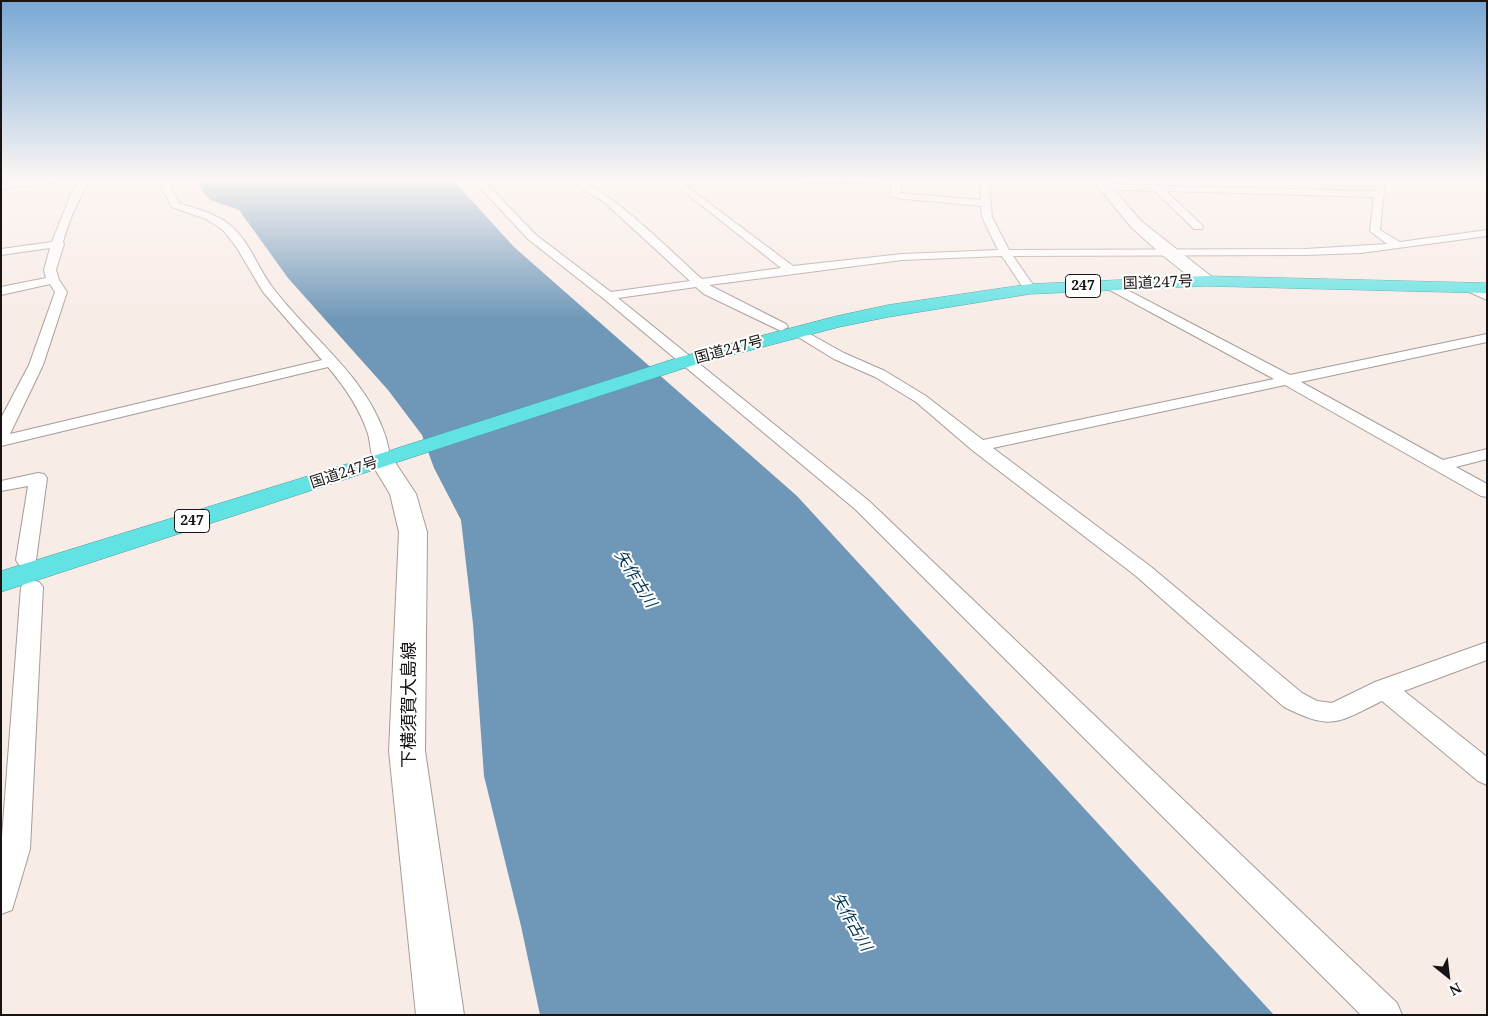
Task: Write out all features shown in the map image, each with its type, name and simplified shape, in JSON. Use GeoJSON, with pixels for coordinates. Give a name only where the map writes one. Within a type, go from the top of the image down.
{"type":"FeatureCollection","features":[{"type":"Feature","properties":{"kind":"highway","name":"国道247号"},"geometry":{"type":"LineString","coordinates":[[1,582],[382,461],[687,361],[837,322],[888,311],[1030,289],[1206,281],[1478,288]]}},
{"type":"Feature","properties":{"kind":"main road"},"geometry":{"type":"LineString","coordinates":[[1139,226],[1206,281]]}},
{"type":"Feature","properties":{"kind":"main road","name":"下横須賀大島線"},"geometry":{"type":"LineString","coordinates":[[382,461],[403,494],[413,532],[407,751],[440,1015]]}},
{"type":"Feature","properties":{"kind":"street"},"geometry":{"type":"LineString","coordinates":[[1,435],[36,365],[61,292],[53,280],[50,270],[59,244],[62,226]]}},
{"type":"Feature","properties":{"kind":"street"},"geometry":{"type":"LineString","coordinates":[[224,226],[228,229],[277,302],[332,362],[361,401],[381,443],[382,461]]}},
{"type":"Feature","properties":{"kind":"street"},"geometry":{"type":"LineString","coordinates":[[523,226],[532,236],[608,296],[862,505],[1385,1015]]}},
{"type":"Feature","properties":{"kind":"street"},"geometry":{"type":"LineString","coordinates":[[635,226],[708,291],[781,327]]}},
{"type":"Feature","properties":{"kind":"street"},"geometry":{"type":"LineString","coordinates":[[734,226],[791,270]]}},
{"type":"Feature","properties":{"kind":"street"},"geometry":{"type":"LineString","coordinates":[[992,226],[1005,254],[1030,289]]}},
{"type":"Feature","properties":{"kind":"street"},"geometry":{"type":"LineString","coordinates":[[1376,226],[1376,231],[1398,246]]}},
{"type":"Feature","properties":{"kind":"street"},"geometry":{"type":"LineString","coordinates":[[608,296],[697,282],[902,257],[1167,251],[1305,252],[1398,246],[1487,233]]}},
{"type":"Feature","properties":{"kind":"street"},"geometry":{"type":"LineString","coordinates":[[1,252],[59,244]]}},
{"type":"Feature","properties":{"kind":"street"},"geometry":{"type":"LineString","coordinates":[[1,291],[53,280]]}},
{"type":"Feature","properties":{"kind":"street"},"geometry":{"type":"LineString","coordinates":[[1110,285],[1287,380],[1487,492]]}},
{"type":"Feature","properties":{"kind":"street"},"geometry":{"type":"LineString","coordinates":[[1478,288],[1487,296]]}},
{"type":"Feature","properties":{"kind":"street"},"geometry":{"type":"LineString","coordinates":[[805,337],[839,356],[880,374],[921,399],[978,446],[1144,570],[1293,700],[1313,710],[1334,713],[1384,689],[1487,652]]}},
{"type":"Feature","properties":{"kind":"street"},"geometry":{"type":"LineString","coordinates":[[978,446],[1487,338]]}},
{"type":"Feature","properties":{"kind":"street"},"geometry":{"type":"LineString","coordinates":[[1,441],[332,362]]}},
{"type":"Feature","properties":{"kind":"street"},"geometry":{"type":"LineString","coordinates":[[1440,466],[1487,454]]}},
{"type":"Feature","properties":{"kind":"street"},"geometry":{"type":"LineString","coordinates":[[1,486],[38,478],[26,560]]}},
{"type":"Feature","properties":{"kind":"street"},"geometry":{"type":"LineString","coordinates":[[1,899],[9,852],[32,587]]}},
{"type":"Feature","properties":{"kind":"street"},"geometry":{"type":"LineString","coordinates":[[1384,689],[1487,773]]}},
{"type":"Feature","properties":{"kind":"water","name":"矢作古川"},"geometry":{"type":"Polygon","coordinates":[[[251,226],[495,226],[514,247],[797,496],[1274,1015],[540,1015],[521,926],[484,776],[473,624],[461,520],[434,468],[422,435],[388,390],[288,278],[251,226]]]}}]}
